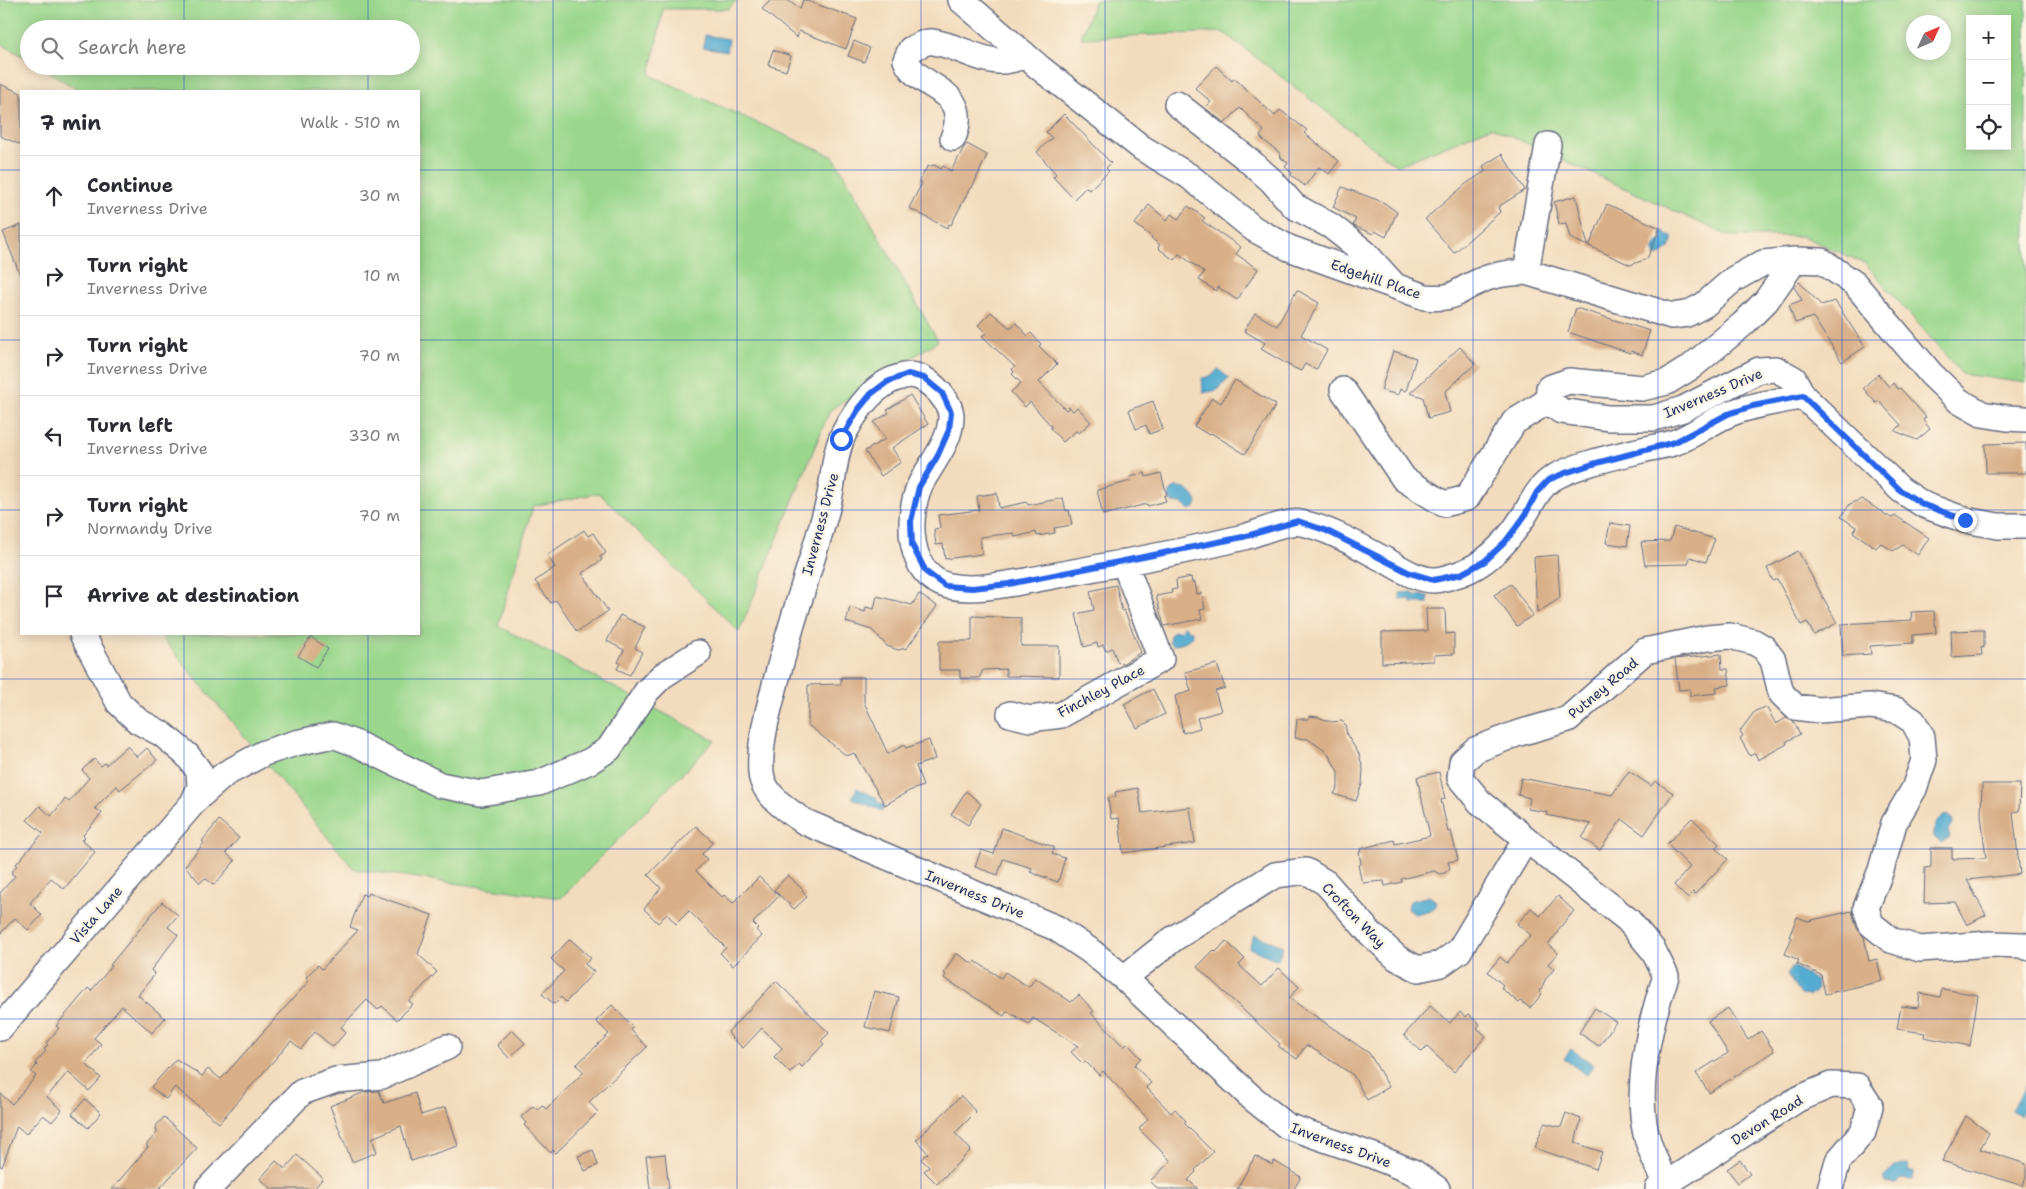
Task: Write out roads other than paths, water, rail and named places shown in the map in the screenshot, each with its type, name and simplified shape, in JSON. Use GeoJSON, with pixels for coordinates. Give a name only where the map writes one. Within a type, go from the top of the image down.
{"type":"FeatureCollection","features":[{"type":"Feature","properties":{"kind":"street","name":"Edgehill Place"},"geometry":{"type":"LineString","coordinates":[[961,0],[1024,54],[1142,148],[1189,176],[1254,229],[1280,244],[1424,296],[1443,299],[1459,294],[1479,281],[1503,274],[1526,272],[1672,316],[1687,314],[1704,305],[1734,279],[1763,263],[1794,260]]}},
{"type":"Feature","properties":{"kind":"street"},"geometry":{"type":"LineString","coordinates":[[953,138],[957,116],[952,100],[909,68],[906,60],[911,49],[932,42],[1000,63],[1014,60],[1024,54]]}},
{"type":"Feature","properties":{"kind":"street"},"geometry":{"type":"LineString","coordinates":[[1177,104],[1246,158],[1294,206],[1331,226],[1364,252],[1396,287]]}},
{"type":"Feature","properties":{"kind":"street"},"geometry":{"type":"LineString","coordinates":[[1526,272],[1548,144]]}},
{"type":"Feature","properties":{"kind":"street"},"geometry":{"type":"LineString","coordinates":[[1794,260],[1822,261],[1855,284],[1931,374],[1959,401],[1982,414],[2026,419]]}},
{"type":"Feature","properties":{"kind":"street","name":"Inverness Drive"},"geometry":{"type":"LineString","coordinates":[[1436,1189],[1413,1172],[1287,1126],[1251,1097],[1124,978],[1089,950],[1056,928],[805,822],[789,812],[771,794],[761,778],[766,718],[829,503],[841,439],[858,410],[871,394],[887,382],[908,374],[924,378],[942,393],[951,412],[949,430],[937,457],[919,487],[911,521],[912,545],[926,572],[945,586],[972,588],[1009,584],[1243,537],[1298,521],[1327,531],[1410,573],[1434,580],[1461,574],[1485,561],[1505,542],[1524,517],[1537,492],[1548,480],[1601,461],[1675,442],[1728,414],[1753,406],[1803,396],[1794,379],[1776,370],[1759,370],[1683,409],[1654,418],[1608,418],[1561,411],[1548,401],[1549,388],[1569,381],[1642,388],[1667,382],[1692,367],[1743,324],[1766,301],[1794,260]]}},
{"type":"Feature","properties":{"kind":"street"},"geometry":{"type":"LineString","coordinates":[[1343,390],[1404,479],[1444,504],[1467,498],[1514,422],[1548,401]]}},
{"type":"Feature","properties":{"kind":"street"},"geometry":{"type":"LineString","coordinates":[[1803,396],[1900,490],[1924,505],[1965,520],[1998,526],[2026,526]]}},
{"type":"Feature","properties":{"kind":"street","name":"Finchley Place"},"geometry":{"type":"LineString","coordinates":[[1010,714],[1030,719],[1061,715],[1161,659],[1124,562]]}},
{"type":"Feature","properties":{"kind":"street"},"geometry":{"type":"LineString","coordinates":[[83,635],[119,703],[138,721],[162,734],[186,755],[199,771],[200,786],[193,802]]}},
{"type":"Feature","properties":{"kind":"street","name":"Putney Road"},"geometry":{"type":"LineString","coordinates":[[1662,1187],[1646,1134],[1642,1095],[1649,1029],[1666,976],[1653,950],[1628,920],[1523,844],[1480,802],[1460,778],[1462,762],[1475,750],[1516,734],[1568,719],[1646,651],[1707,638],[1730,636],[1754,642],[1764,648],[1773,660],[1781,694],[1795,707],[1819,710],[1870,706],[1896,710],[1913,721],[1922,737],[1924,760],[1914,789],[1894,823],[1881,870],[1866,908],[1870,924],[1891,940],[1920,949],[1990,944],[2022,945],[2026,947]]}},
{"type":"Feature","properties":{"kind":"street","name":"Vista Lane"},"geometry":{"type":"LineString","coordinates":[[0,1028],[193,802],[225,774],[264,753],[296,743],[333,736],[357,744],[440,785],[481,793],[539,784],[590,761],[609,749],[647,691],[662,676],[698,653]]}},
{"type":"Feature","properties":{"kind":"street","name":"Crofton Way"},"geometry":{"type":"LineString","coordinates":[[1124,978],[1173,939],[1275,874],[1306,871],[1326,883],[1370,933],[1397,958],[1418,969],[1441,964],[1459,951],[1523,844]]}},
{"type":"Feature","properties":{"kind":"street"},"geometry":{"type":"LineString","coordinates":[[208,1189],[302,1092],[336,1080],[382,1076],[447,1047]]}},
{"type":"Feature","properties":{"kind":"street","name":"Devon Road"},"geometry":{"type":"LineString","coordinates":[[1662,1187],[1798,1099],[1831,1085],[1858,1086],[1870,1106],[1863,1132],[1838,1161],[1830,1189]]}},
{"type":"Feature","properties":{"kind":"water"},"geometry":{"type":"Polygon","coordinates":[[[705,35],[729,39],[727,51],[703,47],[705,35]]]}},
{"type":"Feature","properties":{"kind":"water"},"geometry":{"type":"Polygon","coordinates":[[[1664,231],[1667,235],[1672,236],[1672,243],[1666,251],[1656,256],[1653,251],[1657,243],[1663,238],[1661,232],[1664,231]]]}},
{"type":"Feature","properties":{"kind":"water"},"geometry":{"type":"Polygon","coordinates":[[[1218,369],[1229,378],[1218,390],[1203,393],[1202,378],[1212,376],[1218,369]]]}},
{"type":"Feature","properties":{"kind":"water"},"geometry":{"type":"Polygon","coordinates":[[[1175,487],[1185,489],[1191,493],[1197,502],[1195,508],[1189,510],[1181,503],[1173,503],[1169,499],[1170,492],[1175,487]]]}},
{"type":"Feature","properties":{"kind":"water"},"geometry":{"type":"Polygon","coordinates":[[[1413,592],[1413,595],[1428,596],[1428,603],[1411,603],[1411,599],[1400,600],[1400,593],[1413,592]]]}},
{"type":"Feature","properties":{"kind":"water"},"geometry":{"type":"Polygon","coordinates":[[[1183,626],[1188,631],[1192,631],[1193,636],[1184,642],[1173,645],[1169,642],[1170,635],[1174,631],[1181,631],[1183,626]]]}},
{"type":"Feature","properties":{"kind":"water"},"geometry":{"type":"Polygon","coordinates":[[[857,788],[877,798],[876,801],[885,806],[882,811],[852,798],[857,788]]]}},
{"type":"Feature","properties":{"kind":"water"},"geometry":{"type":"Polygon","coordinates":[[[1946,815],[1952,819],[1953,824],[1948,831],[1950,837],[1941,843],[1934,837],[1934,830],[1938,821],[1946,815]]]}},
{"type":"Feature","properties":{"kind":"water"},"geometry":{"type":"Polygon","coordinates":[[[1429,896],[1436,901],[1436,906],[1431,910],[1415,914],[1407,909],[1410,901],[1429,896]]]}},
{"type":"Feature","properties":{"kind":"water"},"geometry":{"type":"Polygon","coordinates":[[[1254,935],[1283,946],[1278,960],[1249,948],[1254,935]]]}},
{"type":"Feature","properties":{"kind":"water"},"geometry":{"type":"Polygon","coordinates":[[[1793,966],[1816,980],[1817,990],[1810,996],[1800,995],[1787,974],[1793,966]]]}},
{"type":"Feature","properties":{"kind":"water"},"geometry":{"type":"Polygon","coordinates":[[[1571,1049],[1594,1065],[1587,1075],[1564,1059],[1571,1049]]]}},
{"type":"Feature","properties":{"kind":"water"},"geometry":{"type":"Polygon","coordinates":[[[2026,1085],[2026,1106],[2020,1116],[2011,1110],[2026,1085]]]}},
{"type":"Feature","properties":{"kind":"water"},"geometry":{"type":"Polygon","coordinates":[[[1908,1164],[1909,1171],[1914,1171],[1912,1180],[1901,1179],[1895,1184],[1886,1183],[1884,1176],[1893,1168],[1908,1164]]]}}]}
